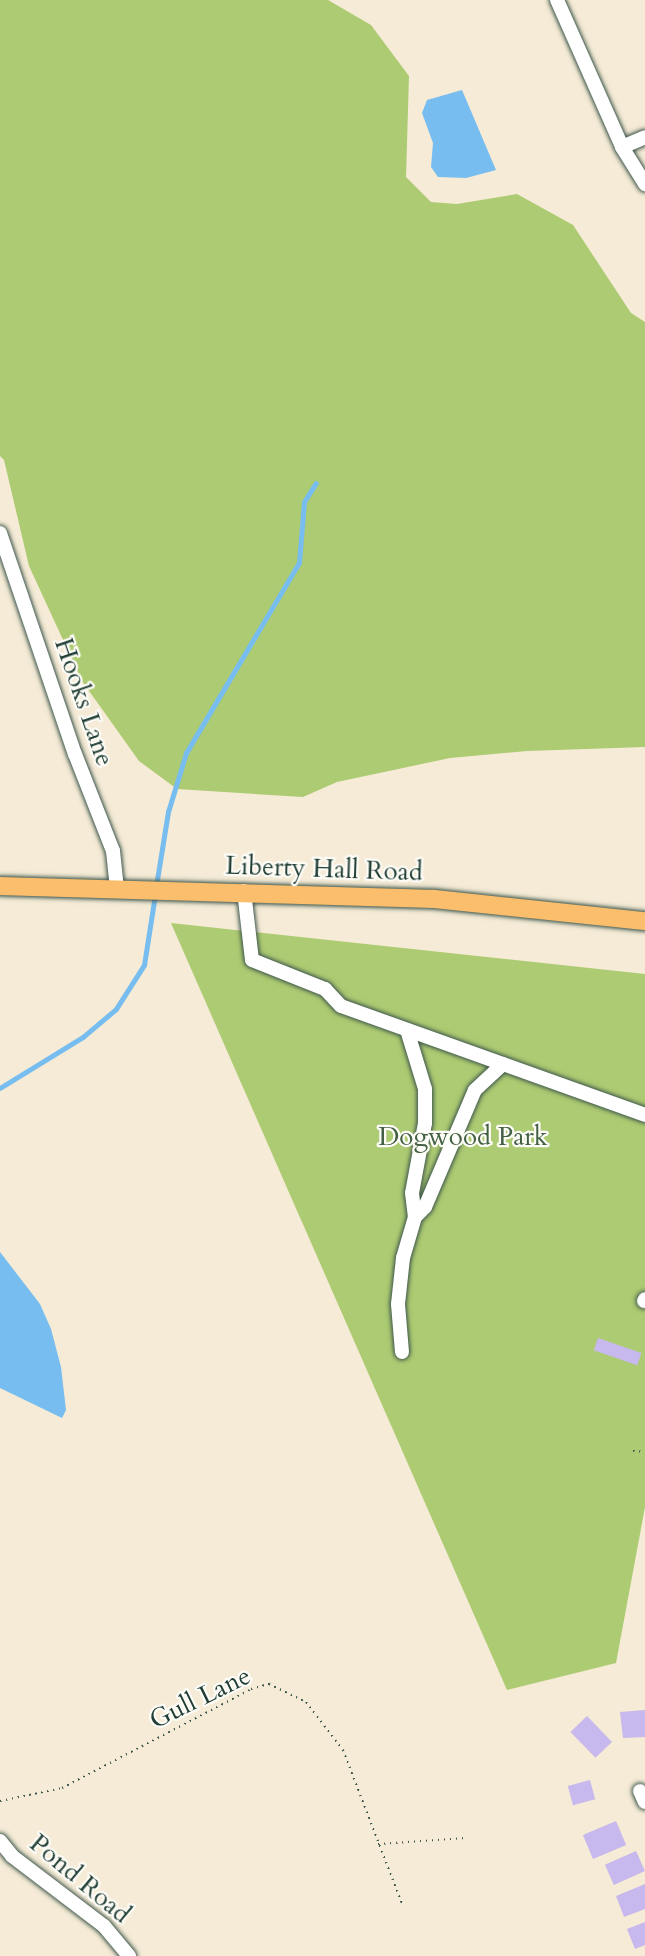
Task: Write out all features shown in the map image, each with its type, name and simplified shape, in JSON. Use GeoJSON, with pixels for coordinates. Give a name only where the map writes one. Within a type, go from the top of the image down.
{"type":"FeatureCollection","features":[{"type":"Feature","properties":{"kind":"main road","name":"Liberty Hall Road"},"geometry":{"type":"LineString","coordinates":[[0,885],[244,891],[434,899],[645,921]]}},
{"type":"Feature","properties":{"kind":"street"},"geometry":{"type":"LineString","coordinates":[[557,0],[622,147],[645,184]]}},
{"type":"Feature","properties":{"kind":"street"},"geometry":{"type":"LineString","coordinates":[[622,147],[645,136]]}},
{"type":"Feature","properties":{"kind":"street","name":"Hooks Lane"},"geometry":{"type":"LineString","coordinates":[[0,533],[75,754],[113,850],[117,888]]}},
{"type":"Feature","properties":{"kind":"street"},"geometry":{"type":"LineString","coordinates":[[244,891],[252,960],[325,989],[341,1006],[645,1115]]}},
{"type":"Feature","properties":{"kind":"street"},"geometry":{"type":"LineString","coordinates":[[402,1352],[398,1304],[403,1258],[415,1217],[412,1193],[425,1123],[425,1089],[407,1030]]}},
{"type":"Feature","properties":{"kind":"street"},"geometry":{"type":"LineString","coordinates":[[415,1217],[425,1207],[475,1090],[503,1064]]}},
{"type":"Feature","properties":{"kind":"street","name":"Pond Road"},"geometry":{"type":"LineString","coordinates":[[0,1840],[12,1856],[104,1926],[129,1956]]}},
{"type":"Feature","properties":{"kind":"path"},"geometry":{"type":"LineString","coordinates":[[633,1451],[645,1452]]}},
{"type":"Feature","properties":{"kind":"path","name":"Gull Lane"},"geometry":{"type":"LineString","coordinates":[[0,1801],[62,1788],[251,1689],[269,1684],[306,1702],[323,1719],[343,1749],[402,1904]]}},
{"type":"Feature","properties":{"kind":"path"},"geometry":{"type":"LineString","coordinates":[[378,1844],[465,1838]]}},
{"type":"Feature","properties":{"kind":"green space"},"geometry":{"type":"Polygon","coordinates":[[[0,0],[328,0],[371,25],[409,76],[406,177],[431,202],[457,204],[517,194],[573,225],[631,313],[645,322],[645,747],[527,751],[450,758],[337,782],[303,797],[177,789],[139,761],[82,681],[29,566],[4,460],[0,456],[0,0]]]}},
{"type":"Feature","properties":{"kind":"green space","name":"Dogwood Park"},"geometry":{"type":"Polygon","coordinates":[[[171,923],[645,974],[645,1507],[616,1663],[507,1690],[171,923]]]}},
{"type":"Feature","properties":{"kind":"water"},"geometry":{"type":"Polygon","coordinates":[[[462,90],[496,170],[466,178],[438,177],[431,167],[433,143],[422,113],[427,100],[462,90]]]}},
{"type":"Feature","properties":{"kind":"water"},"geometry":{"type":"Polygon","coordinates":[[[0,1252],[40,1304],[51,1329],[61,1367],[66,1410],[62,1418],[0,1388],[0,1252]]]}},
{"type":"Feature","properties":{"kind":"building"},"geometry":{"type":"Polygon","coordinates":[[[598,1338],[641,1353],[637,1365],[594,1350],[598,1338]]]}},
{"type":"Feature","properties":{"kind":"building"},"geometry":{"type":"Polygon","coordinates":[[[645,1710],[645,1737],[623,1738],[620,1712],[645,1710]]]}},
{"type":"Feature","properties":{"kind":"building"},"geometry":{"type":"Polygon","coordinates":[[[587,1716],[612,1742],[595,1758],[570,1732],[587,1716]]]}},
{"type":"Feature","properties":{"kind":"building"},"geometry":{"type":"Polygon","coordinates":[[[590,1780],[595,1799],[573,1805],[568,1786],[590,1780]]]}},
{"type":"Feature","properties":{"kind":"building"},"geometry":{"type":"Polygon","coordinates":[[[616,1821],[626,1845],[593,1859],[583,1835],[616,1821]]]}},
{"type":"Feature","properties":{"kind":"building"},"geometry":{"type":"Polygon","coordinates":[[[636,1851],[645,1871],[614,1885],[605,1865],[636,1851]]]}},
{"type":"Feature","properties":{"kind":"building"},"geometry":{"type":"Polygon","coordinates":[[[645,1884],[645,1909],[624,1917],[616,1896],[645,1884]]]}},
{"type":"Feature","properties":{"kind":"building"},"geometry":{"type":"Polygon","coordinates":[[[645,1922],[645,1945],[635,1949],[627,1929],[645,1922]]]}},
{"type":"Feature","properties":{"kind":"waterway"},"geometry":{"type":"LineString","coordinates":[[156,886],[168,812],[186,753],[299,563],[304,502],[316,483]]}},
{"type":"Feature","properties":{"kind":"waterway"},"geometry":{"type":"LineString","coordinates":[[0,1088],[83,1037],[116,1009],[144,965],[155,895]]}}]}
